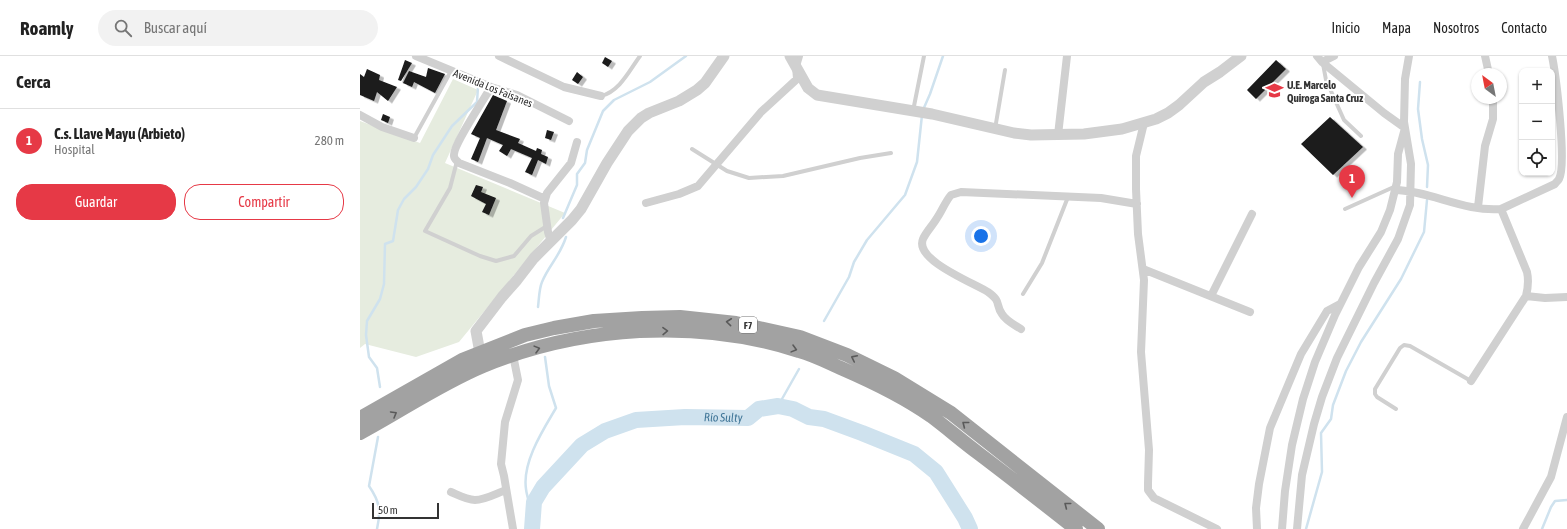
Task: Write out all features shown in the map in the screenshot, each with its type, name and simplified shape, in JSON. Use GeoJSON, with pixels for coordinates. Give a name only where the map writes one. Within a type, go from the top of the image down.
{"type":"FeatureCollection","features":[{"type":"Feature","properties":{"kind":"highway","name":"F7"},"geometry":{"type":"LineString","coordinates":[[362,415],[462,360],[520,337],[554,328],[594,321],[642,318],[680,317],[736,323],[800,337],[847,355],[894,378],[924,395],[951,413],[1098,529]]}},
{"type":"Feature","properties":{"kind":"highway","name":"F7"},"geometry":{"type":"LineString","coordinates":[[360,433],[440,387],[482,366],[513,355],[584,336],[681,330],[726,334],[800,351],[863,378],[930,416],[1076,529]]}},
{"type":"Feature","properties":{"kind":"street","name":"Avenida Los Faisanes"},"geometry":{"type":"LineString","coordinates":[[416,56],[491,88],[517,95],[569,121]]}},
{"type":"Feature","properties":{"kind":"street"},"geometry":{"type":"LineString","coordinates":[[499,56],[564,86],[601,96]]}},
{"type":"Feature","properties":{"kind":"street"},"geometry":{"type":"LineString","coordinates":[[480,353],[476,331],[534,258],[581,209],[607,163],[628,131],[641,118],[649,113],[679,101],[697,90],[705,83],[724,56]]}},
{"type":"Feature","properties":{"kind":"street"},"geometry":{"type":"LineString","coordinates":[[1058,135],[1067,56]]}},
{"type":"Feature","properties":{"kind":"street"},"geometry":{"type":"LineString","coordinates":[[795,59],[808,88],[817,95],[932,114],[994,130],[1031,135],[1058,135],[1100,133],[1144,123],[1168,113],[1204,82],[1241,56]]}},
{"type":"Feature","properties":{"kind":"street"},"geometry":{"type":"LineString","coordinates":[[1320,59],[1334,56]]}},
{"type":"Feature","properties":{"kind":"street"},"geometry":{"type":"LineString","coordinates":[[1297,529],[1302,475],[1314,424],[1322,398],[1337,358],[1374,283],[1398,239],[1410,205],[1411,164],[1405,128],[1405,80],[1409,56]]}},
{"type":"Feature","properties":{"kind":"street"},"geometry":{"type":"LineString","coordinates":[[1485,56],[1487,68]]}},
{"type":"Feature","properties":{"kind":"street"},"geometry":{"type":"LineString","coordinates":[[1395,188],[1410,190],[1468,207],[1478,207],[1492,210],[1501,209],[1555,184],[1559,179],[1562,164],[1556,76],[1552,56]]}},
{"type":"Feature","properties":{"kind":"street"},"geometry":{"type":"LineString","coordinates":[[646,203],[679,194],[698,186],[761,112],[797,80],[795,59]]}},
{"type":"Feature","properties":{"kind":"street"},"geometry":{"type":"LineString","coordinates":[[1320,59],[1384,113],[1405,128]]}},
{"type":"Feature","properties":{"kind":"street"},"geometry":{"type":"LineString","coordinates":[[491,88],[458,141],[454,156],[457,161],[545,199]]}},
{"type":"Feature","properties":{"kind":"street"},"geometry":{"type":"LineString","coordinates":[[1478,207],[1485,146],[1493,119],[1492,104]]}},
{"type":"Feature","properties":{"kind":"street"},"geometry":{"type":"LineString","coordinates":[[360,115],[382,127],[414,138]]}},
{"type":"Feature","properties":{"kind":"street"},"geometry":{"type":"LineString","coordinates":[[1144,123],[1136,156],[1138,234],[1143,269],[1141,352],[1149,450],[1148,490],[1154,498],[1217,529]]}},
{"type":"Feature","properties":{"kind":"street"},"geometry":{"type":"LineString","coordinates":[[1282,529],[1285,491],[1292,445],[1303,399],[1315,362],[1340,304],[1359,267],[1381,232],[1390,210],[1395,188],[1398,154],[1405,128]]}},
{"type":"Feature","properties":{"kind":"street"},"geometry":{"type":"LineString","coordinates":[[551,242],[547,226],[544,203],[545,199],[547,194],[571,163],[577,142]]}},
{"type":"Feature","properties":{"kind":"street"},"geometry":{"type":"LineString","coordinates":[[1021,329],[1005,318],[1001,313],[998,302],[994,297],[944,268],[929,257],[923,249],[923,239],[938,217],[948,198],[955,192],[1101,198],[1137,204]]}},
{"type":"Feature","properties":{"kind":"street"},"geometry":{"type":"LineString","coordinates":[[1471,381],[1526,296],[1529,281],[1527,272],[1501,209]]}},
{"type":"Feature","properties":{"kind":"street"},"geometry":{"type":"LineString","coordinates":[[1211,296],[1252,214]]}},
{"type":"Feature","properties":{"kind":"street"},"geometry":{"type":"LineString","coordinates":[[1143,269],[1250,312]]}},
{"type":"Feature","properties":{"kind":"street"},"geometry":{"type":"LineString","coordinates":[[1526,296],[1545,298],[1567,297]]}},
{"type":"Feature","properties":{"kind":"street"},"geometry":{"type":"LineString","coordinates":[[1257,529],[1256,508],[1259,484],[1270,428],[1305,347],[1327,311],[1340,304]]}},
{"type":"Feature","properties":{"kind":"street"},"geometry":{"type":"LineString","coordinates":[[513,355],[518,380],[505,422],[500,464],[504,476],[513,529]]}},
{"type":"Feature","properties":{"kind":"street"},"geometry":{"type":"LineString","coordinates":[[1523,529],[1551,477],[1567,417]]}},
{"type":"Feature","properties":{"kind":"street"},"geometry":{"type":"LineString","coordinates":[[451,492],[475,500],[486,498],[492,494],[506,490]]}},
{"type":"Feature","properties":{"kind":"lane"},"geometry":{"type":"LineString","coordinates":[[601,96],[615,90],[640,56]]}},
{"type":"Feature","properties":{"kind":"lane"},"geometry":{"type":"LineString","coordinates":[[913,111],[924,56]]}},
{"type":"Feature","properties":{"kind":"lane"},"geometry":{"type":"LineString","coordinates":[[1320,59],[1326,80],[1340,113],[1344,120],[1361,136]]}},
{"type":"Feature","properties":{"kind":"lane"},"geometry":{"type":"LineString","coordinates":[[994,130],[1005,70]]}},
{"type":"Feature","properties":{"kind":"lane"},"geometry":{"type":"LineString","coordinates":[[414,138],[451,71]]}},
{"type":"Feature","properties":{"kind":"lane"},"geometry":{"type":"LineString","coordinates":[[692,149],[727,171],[749,178],[783,176],[860,158],[891,153]]}},
{"type":"Feature","properties":{"kind":"lane"},"geometry":{"type":"LineString","coordinates":[[457,161],[450,188],[425,231],[480,256],[496,261],[514,256],[531,236],[547,226]]}},
{"type":"Feature","properties":{"kind":"lane"},"geometry":{"type":"LineString","coordinates":[[1345,209],[1395,188]]}},
{"type":"Feature","properties":{"kind":"lane"},"geometry":{"type":"LineString","coordinates":[[1023,294],[1042,263],[1068,196]]}},
{"type":"Feature","properties":{"kind":"lane"},"geometry":{"type":"LineString","coordinates":[[1396,409],[1377,397],[1375,389],[1400,348],[1404,345],[1410,346],[1471,381]]}},
{"type":"Feature","properties":{"kind":"shaded area"},"geometry":{"type":"Polygon","coordinates":[[[453,79],[478,90],[445,163],[565,213],[459,342],[416,357],[365,344],[360,348],[360,121],[420,143],[453,79]]]}},
{"type":"Feature","properties":{"kind":"building"},"geometry":{"type":"Polygon","coordinates":[[[605,57],[612,61],[608,67],[602,63],[605,57]]]}},
{"type":"Feature","properties":{"kind":"building"},"geometry":{"type":"Polygon","coordinates":[[[405,60],[412,63],[401,81],[398,80],[405,60]]]}},
{"type":"Feature","properties":{"kind":"building"},"geometry":{"type":"Polygon","coordinates":[[[1276,60],[1286,69],[1256,99],[1247,90],[1276,60]]]}},
{"type":"Feature","properties":{"kind":"building"},"geometry":{"type":"Polygon","coordinates":[[[428,68],[445,74],[435,93],[414,82],[412,87],[403,83],[409,71],[426,77],[428,68]]]}},
{"type":"Feature","properties":{"kind":"building"},"geometry":{"type":"Polygon","coordinates":[[[367,69],[380,75],[379,80],[397,87],[388,101],[377,92],[374,101],[360,95],[360,74],[364,77],[367,69]]]}},
{"type":"Feature","properties":{"kind":"building"},"geometry":{"type":"Polygon","coordinates":[[[577,72],[583,77],[578,84],[572,80],[577,72]]]}},
{"type":"Feature","properties":{"kind":"building"},"geometry":{"type":"Polygon","coordinates":[[[493,95],[507,101],[496,130],[520,139],[518,143],[536,151],[537,148],[542,150],[541,154],[548,157],[546,164],[538,160],[532,175],[525,172],[532,158],[511,149],[507,156],[499,151],[503,145],[487,138],[478,162],[471,159],[480,138],[471,134],[493,95]]]}},
{"type":"Feature","properties":{"kind":"building"},"geometry":{"type":"Polygon","coordinates":[[[383,114],[390,117],[388,123],[381,120],[383,114]]]}},
{"type":"Feature","properties":{"kind":"building"},"geometry":{"type":"Polygon","coordinates":[[[1330,117],[1363,147],[1333,175],[1301,144],[1330,117]]]}},
{"type":"Feature","properties":{"kind":"building"},"geometry":{"type":"Polygon","coordinates":[[[547,130],[554,132],[551,140],[545,138],[547,130]]]}},
{"type":"Feature","properties":{"kind":"building"},"geometry":{"type":"Polygon","coordinates":[[[476,185],[483,187],[481,192],[496,198],[489,215],[482,212],[486,204],[471,196],[476,185]]]}},
{"type":"Feature","properties":{"kind":"waterway"},"geometry":{"type":"LineString","coordinates":[[563,218],[577,185],[577,174],[585,163],[587,150],[603,111],[614,100],[650,82],[686,56]]}},
{"type":"Feature","properties":{"kind":"waterway"},"geometry":{"type":"LineString","coordinates":[[923,110],[943,56]]}},
{"type":"Feature","properties":{"kind":"waterway"},"geometry":{"type":"LineString","coordinates":[[1420,82],[1418,109],[1422,139],[1428,165],[1427,187]]}},
{"type":"Feature","properties":{"kind":"waterway"},"geometry":{"type":"LineString","coordinates":[[380,387],[377,368],[369,357],[366,335],[367,321],[380,299],[384,284],[385,244],[393,241],[398,210],[404,199],[416,187],[428,169],[433,155],[452,126],[477,102],[478,87]]}},
{"type":"Feature","properties":{"kind":"waterway"},"geometry":{"type":"LineString","coordinates":[[824,321],[849,277],[854,262],[867,240],[905,195],[917,162],[922,115]]}},
{"type":"Feature","properties":{"kind":"waterway"},"geometry":{"type":"LineString","coordinates":[[1306,529],[1322,472],[1321,433],[1331,419],[1333,405],[1346,371],[1361,342],[1401,279],[1424,232],[1427,200]]}},
{"type":"Feature","properties":{"kind":"waterway"},"geometry":{"type":"LineString","coordinates":[[538,307],[542,282],[561,250],[566,237]]}},
{"type":"Feature","properties":{"kind":"waterway"},"geometry":{"type":"LineString","coordinates":[[533,516],[526,489],[527,468],[530,457],[545,426],[556,408],[549,386],[545,357]]}},
{"type":"Feature","properties":{"kind":"waterway"},"geometry":{"type":"LineString","coordinates":[[778,406],[799,369]]}},
{"type":"Feature","properties":{"kind":"waterway","name":"Río Sulty"},"geometry":{"type":"LineString","coordinates":[[532,529],[534,502],[543,487],[582,445],[605,431],[636,420],[685,417],[748,418],[759,409],[778,406],[793,409],[809,417],[824,419],[914,454],[936,472],[965,518],[970,529]]}},
{"type":"Feature","properties":{"kind":"waterway"},"geometry":{"type":"LineString","coordinates":[[377,529],[379,507],[369,486],[378,437]]}},
{"type":"Feature","properties":{"kind":"waterway"},"geometry":{"type":"LineString","coordinates":[[1542,529],[1555,501],[1567,500]]}},
{"type":"Feature","properties":{"kind":"place","name":"U.E. Marcelo Quiroga Santa Cruz"},"geometry":{"type":"Point","coordinates":[1274,91]}},
{"type":"Feature","properties":{"kind":"place","name":"C.s. Llave Mayu (Arbieto)"},"geometry":{"type":"Point","coordinates":[1352,198]}}]}
